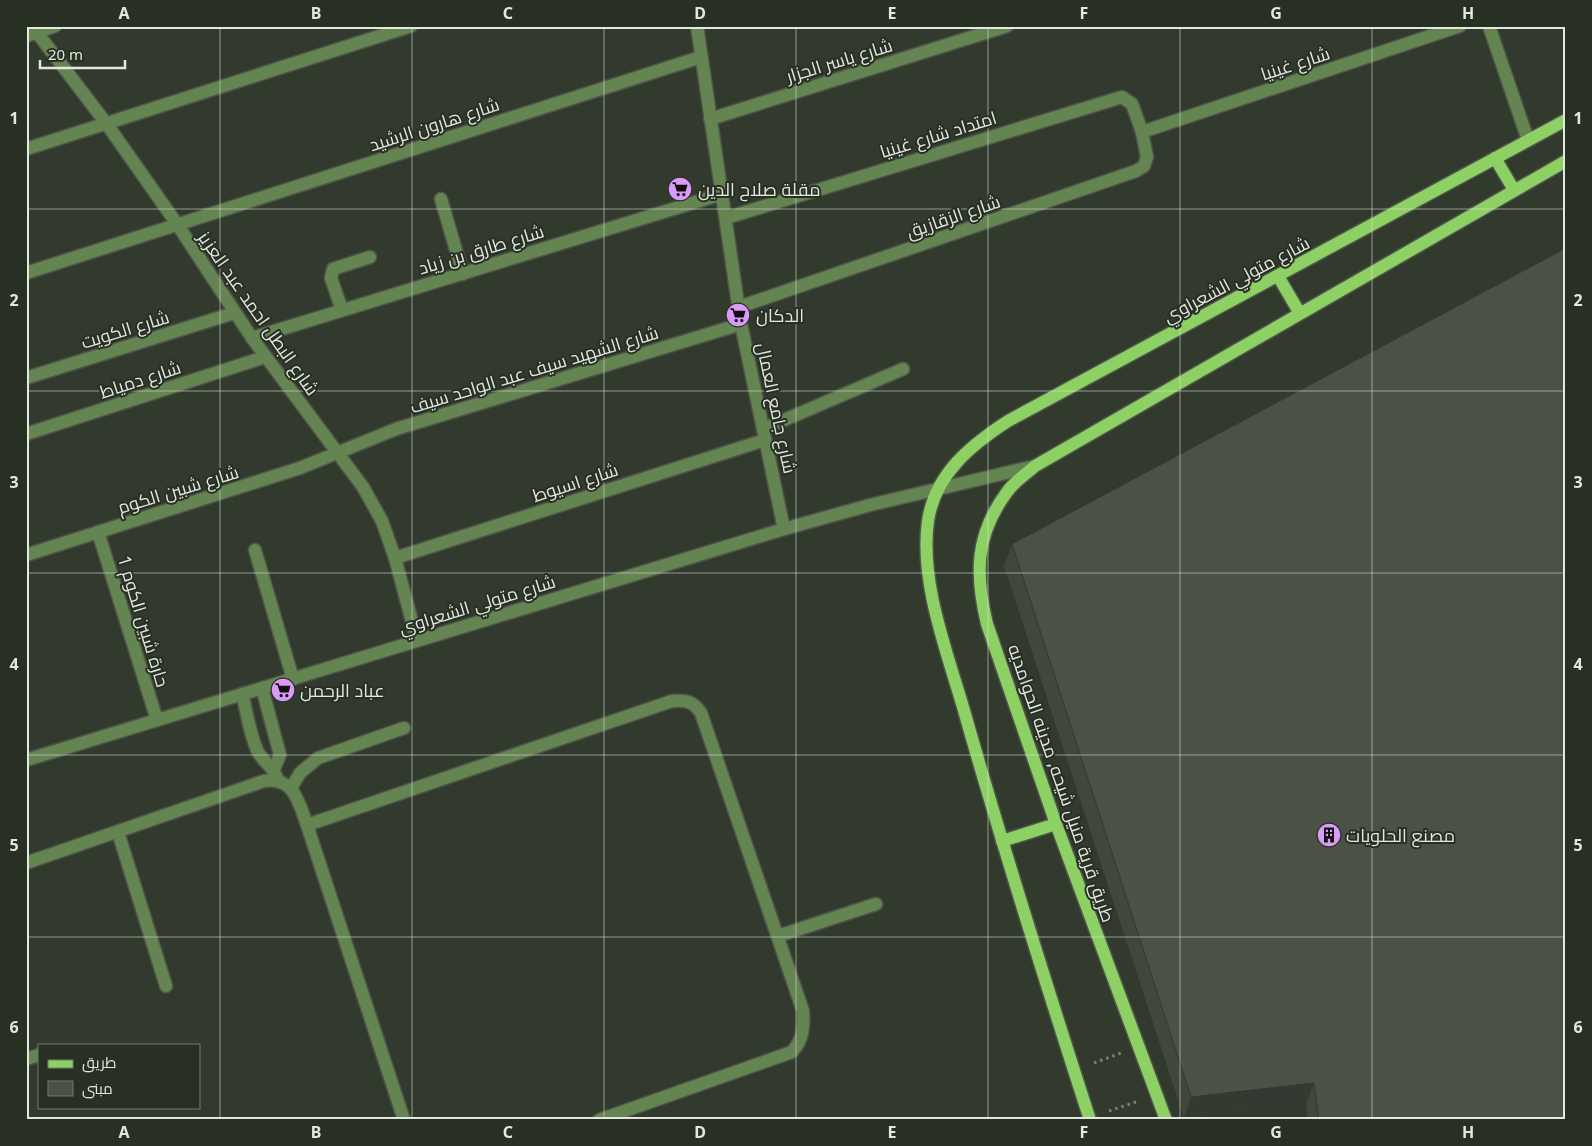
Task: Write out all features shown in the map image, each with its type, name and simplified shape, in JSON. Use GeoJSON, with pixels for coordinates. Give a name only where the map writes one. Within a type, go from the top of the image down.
{"type":"FeatureCollection","features":[{"type":"Feature","properties":{"kind":"main road","name":"شارع متولي الشعراوي"},"geometry":{"type":"LineString","coordinates":[[939,488],[956,460],[982,438],[1008,421],[1566,120]]}},
{"type":"Feature","properties":{"kind":"main road"},"geometry":{"type":"LineString","coordinates":[[1496,158],[1514,190]]}},
{"type":"Feature","properties":{"kind":"main road","name":"شارع متولي الشعراوي"},"geometry":{"type":"LineString","coordinates":[[1035,466],[1299,312],[1566,161]]}},
{"type":"Feature","properties":{"kind":"main road"},"geometry":{"type":"LineString","coordinates":[[1278,276],[1299,312]]}},
{"type":"Feature","properties":{"kind":"main road","name":"طريق قرية منيل شيحه, مدينه الحوامديه"},"geometry":{"type":"LineString","coordinates":[[1035,466],[1008,491],[988,522],[979,558],[980,594],[987,624],[1056,824],[1166,1120]]}},
{"type":"Feature","properties":{"kind":"main road"},"geometry":{"type":"LineString","coordinates":[[939,488],[928,519],[925,552],[930,584],[943,638],[1002,841],[1090,1119]]}},
{"type":"Feature","properties":{"kind":"main road"},"geometry":{"type":"LineString","coordinates":[[1002,841],[1056,824]]}},
{"type":"Feature","properties":{"kind":"street"},"geometry":{"type":"LineString","coordinates":[[32,31],[55,26]]}},
{"type":"Feature","properties":{"kind":"street"},"geometry":{"type":"LineString","coordinates":[[26,149],[411,26]]}},
{"type":"Feature","properties":{"kind":"street","name":"شارع جامع العمال"},"geometry":{"type":"LineString","coordinates":[[697,26],[739,307],[784,529]]}},
{"type":"Feature","properties":{"kind":"street","name":"شارع ياسر الجزار"},"geometry":{"type":"LineString","coordinates":[[710,119],[1007,26]]}},
{"type":"Feature","properties":{"kind":"street","name":"شارع غينيا"},"geometry":{"type":"LineString","coordinates":[[1142,132],[1460,26]]}},
{"type":"Feature","properties":{"kind":"street"},"geometry":{"type":"LineString","coordinates":[[1489,26],[1528,140]]}},
{"type":"Feature","properties":{"kind":"street","name":"شارع البطل احمد عبد العزيز"},"geometry":{"type":"LineString","coordinates":[[32,31],[106,123],[177,224],[234,313],[265,357],[363,487],[382,521],[395,558],[418,640]]}},
{"type":"Feature","properties":{"kind":"street","name":"شارع هارون الرشيد"},"geometry":{"type":"LineString","coordinates":[[26,273],[701,57]]}},
{"type":"Feature","properties":{"kind":"street","name":"امتداد شارع غينيا"},"geometry":{"type":"LineString","coordinates":[[726,218],[1112,99],[1122,97],[1132,104],[1142,132]]}},
{"type":"Feature","properties":{"kind":"street","name":"شارع الزقازيق"},"geometry":{"type":"LineString","coordinates":[[739,307],[1136,171],[1144,166],[1147,157],[1142,132]]}},
{"type":"Feature","properties":{"kind":"street","name":"شارع طارق بن زياد"},"geometry":{"type":"LineString","coordinates":[[252,338],[722,194]]}},
{"type":"Feature","properties":{"kind":"street"},"geometry":{"type":"LineString","coordinates":[[441,199],[463,274]]}},
{"type":"Feature","properties":{"kind":"street"},"geometry":{"type":"LineString","coordinates":[[342,310],[331,278],[333,269],[370,257]]}},
{"type":"Feature","properties":{"kind":"street","name":"شارع الكويت"},"geometry":{"type":"LineString","coordinates":[[26,378],[234,313]]}},
{"type":"Feature","properties":{"kind":"street","name":"شارع الشهيد سيف عبد الواحد سيف"},"geometry":{"type":"LineString","coordinates":[[338,452],[396,429],[742,324]]}},
{"type":"Feature","properties":{"kind":"street","name":"شارع دمياط"},"geometry":{"type":"LineString","coordinates":[[26,434],[265,357]]}},
{"type":"Feature","properties":{"kind":"street","name":"شارع اسيوط"},"geometry":{"type":"LineString","coordinates":[[395,558],[764,434],[903,369]]}},
{"type":"Feature","properties":{"kind":"street","name":"شارع شبين الكوم"},"geometry":{"type":"LineString","coordinates":[[26,555],[281,475],[338,452]]}},
{"type":"Feature","properties":{"kind":"street","name":"شارع متولي الشعراوي"},"geometry":{"type":"LineString","coordinates":[[26,760],[784,529],[939,488],[1035,466]]}},
{"type":"Feature","properties":{"kind":"street","name":"حارة شبين الكوم 1"},"geometry":{"type":"LineString","coordinates":[[98,532],[157,720]]}},
{"type":"Feature","properties":{"kind":"street"},"geometry":{"type":"LineString","coordinates":[[255,550],[293,678]]}},
{"type":"Feature","properties":{"kind":"street"},"geometry":{"type":"LineString","coordinates":[[26,863],[254,784],[271,780],[276,775],[280,755],[262,688]]}},
{"type":"Feature","properties":{"kind":"street"},"geometry":{"type":"LineString","coordinates":[[242,694],[257,750],[276,775],[296,793],[404,1120]]}},
{"type":"Feature","properties":{"kind":"street"},"geometry":{"type":"LineString","coordinates":[[307,825],[672,701],[686,700],[695,704],[701,713],[804,1011],[803,1034],[799,1044],[792,1052],[599,1120]]}},
{"type":"Feature","properties":{"kind":"street"},"geometry":{"type":"LineString","coordinates":[[291,788],[300,773],[318,758],[404,728]]}},
{"type":"Feature","properties":{"kind":"street"},"geometry":{"type":"LineString","coordinates":[[118,832],[166,986]]}},
{"type":"Feature","properties":{"kind":"street"},"geometry":{"type":"LineString","coordinates":[[778,936],[876,904]]}},
{"type":"Feature","properties":{"kind":"street"},"geometry":{"type":"LineString","coordinates":[[26,1059],[38,1055]]}},
{"type":"Feature","properties":{"kind":"path"},"geometry":{"type":"LineString","coordinates":[[1075,1070],[1138,1046]]}},
{"type":"Feature","properties":{"kind":"path"},"geometry":{"type":"LineString","coordinates":[[1090,1119],[1156,1095]]}},
{"type":"Feature","properties":{"kind":"building","name":"مصنع الحلويات"},"geometry":{"type":"Polygon","coordinates":[[[1566,248],[1566,1120],[1319,1120],[1314,1083],[1191,1097],[1012,544],[1566,248]]]}},
{"type":"Feature","properties":{"kind":"place","name":"مقلة صلاح الدين"},"geometry":{"type":"Point","coordinates":[680,189]}},
{"type":"Feature","properties":{"kind":"place","name":"الدكان"},"geometry":{"type":"Point","coordinates":[738,315]}},
{"type":"Feature","properties":{"kind":"place","name":"عباد الرحمن"},"geometry":{"type":"Point","coordinates":[283,690]}},
{"type":"Feature","properties":{"kind":"place","name":"مصنع الحلويات"},"geometry":{"type":"Point","coordinates":[1329,835]}}]}
